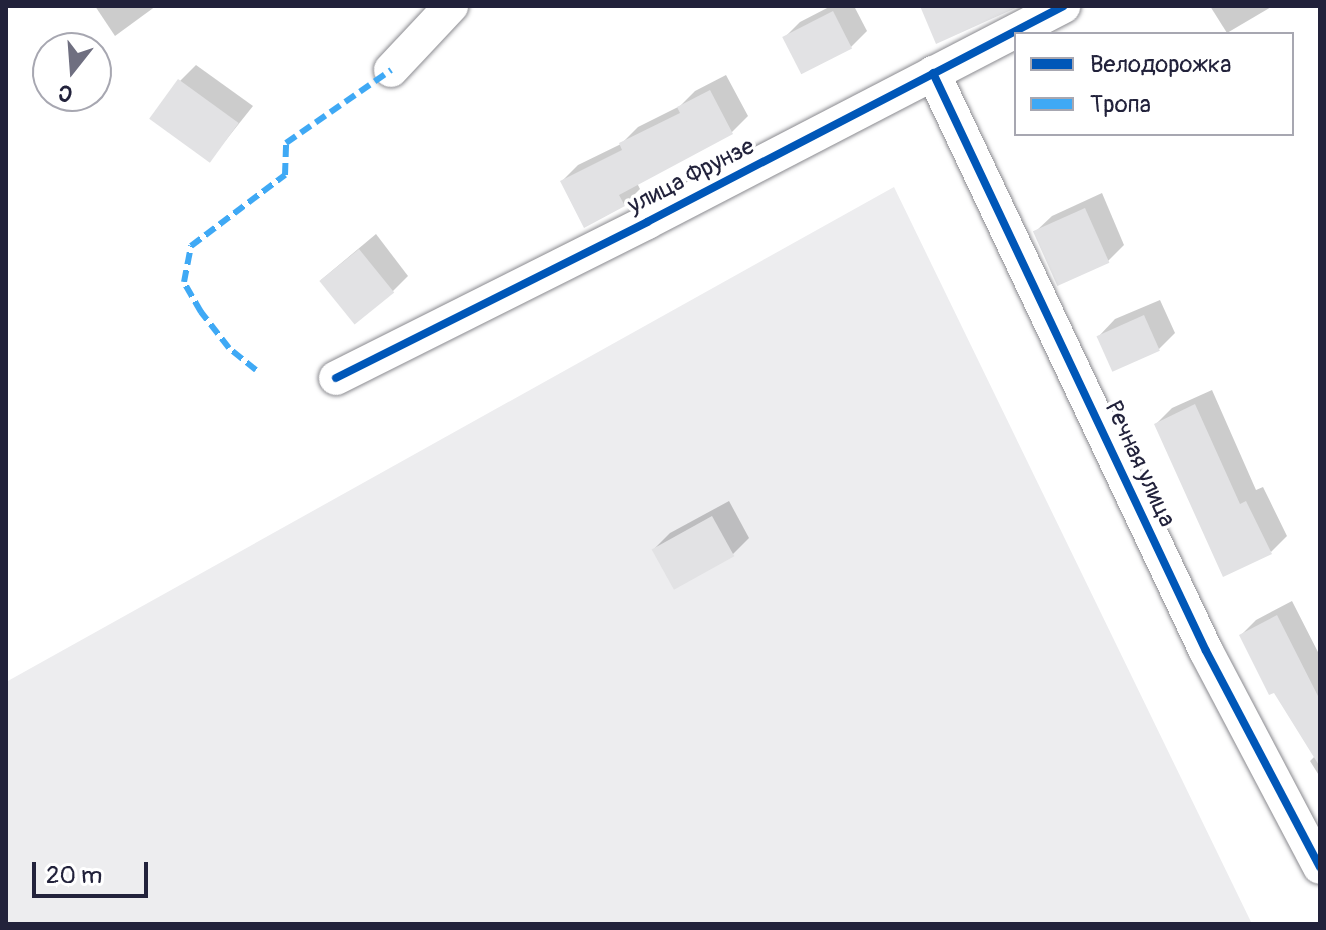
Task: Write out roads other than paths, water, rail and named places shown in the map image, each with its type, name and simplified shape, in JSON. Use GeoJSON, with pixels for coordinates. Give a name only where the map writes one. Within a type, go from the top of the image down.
{"type":"FeatureCollection","features":[{"type":"Feature","properties":{"kind":"street"},"geometry":{"type":"LineString","coordinates":[[391,70],[451,6]]}},
{"type":"Feature","properties":{"kind":"street","name":"улица Фрунзе"},"geometry":{"type":"LineString","coordinates":[[336,378],[1063,6]]}},
{"type":"Feature","properties":{"kind":"street","name":"Речная улица"},"geometry":{"type":"LineString","coordinates":[[933,73],[1206,651],[1320,867]]}}]}
